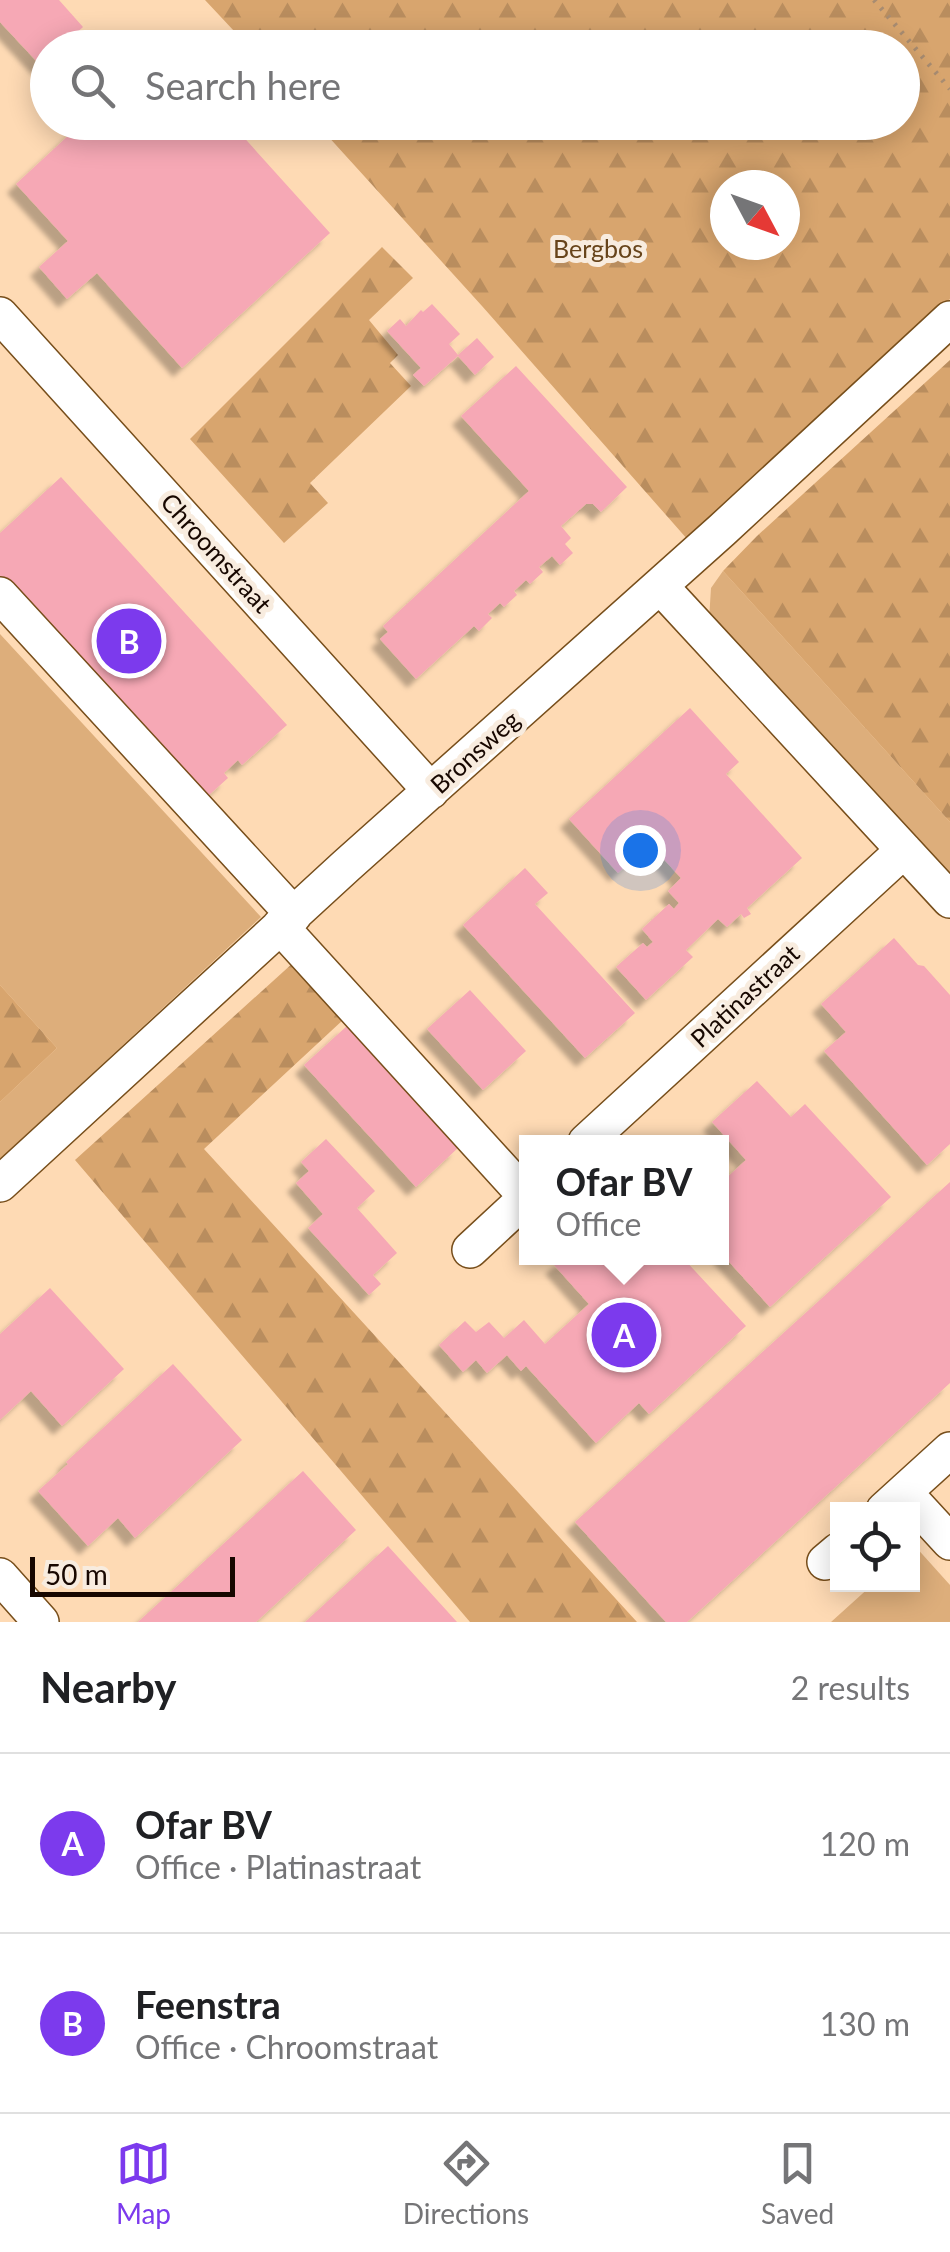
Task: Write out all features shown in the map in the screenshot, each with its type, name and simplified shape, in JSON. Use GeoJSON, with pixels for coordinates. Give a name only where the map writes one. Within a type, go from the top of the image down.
{"type":"FeatureCollection","features":[{"type":"Feature","properties":{"kind":"street","name":"Chroomstraat"},"geometry":{"type":"LineString","coordinates":[[0,315],[431,792]]}},
{"type":"Feature","properties":{"kind":"street","name":"Bronsweg"},"geometry":{"type":"LineString","coordinates":[[0,1184],[950,319]]}},
{"type":"Feature","properties":{"kind":"street"},"geometry":{"type":"LineString","coordinates":[[660,586],[950,900]]}},
{"type":"Feature","properties":{"kind":"street"},"geometry":{"type":"LineString","coordinates":[[0,595],[519,1189]]}},
{"type":"Feature","properties":{"kind":"street","name":"Platinastraat"},"geometry":{"type":"LineString","coordinates":[[594,1135],[904,850]]}},
{"type":"Feature","properties":{"kind":"street"},"geometry":{"type":"LineString","coordinates":[[470,1250],[519,1204]]}},
{"type":"Feature","properties":{"kind":"street"},"geometry":{"type":"LineString","coordinates":[[950,1450],[894,1500],[950,1542]]}},
{"type":"Feature","properties":{"kind":"street"},"geometry":{"type":"LineString","coordinates":[[0,1576],[41,1622]]}},
{"type":"Feature","properties":{"kind":"path"},"geometry":{"type":"LineString","coordinates":[[874,0],[899,30]]}},
{"type":"Feature","properties":{"kind":"path"},"geometry":{"type":"LineString","coordinates":[[920,54],[950,90]]}},
{"type":"Feature","properties":{"kind":"shaded area"},"geometry":{"type":"Polygon","coordinates":[[[723,571],[950,822],[950,882],[709,620],[711,588],[723,571]]]}},
{"type":"Feature","properties":{"kind":"shaded area"},"geometry":{"type":"Polygon","coordinates":[[[0,634],[261,917],[0,1159],[0,1102],[57,1048],[0,985],[0,634]]]}},
{"type":"Feature","properties":{"kind":"shaded area"},"geometry":{"type":"Polygon","coordinates":[[[920,1552],[950,1585],[950,1622],[831,1622],[864,1592],[920,1592],[920,1552]]]}},
{"type":"Feature","properties":{"kind":"green space","name":"Bergbos"},"geometry":{"type":"Polygon","coordinates":[[[205,0],[950,0],[950,299],[688,540],[331,140],[920,140],[920,30],[233,30],[205,0]]]}},
{"type":"Feature","properties":{"kind":"green space"},"geometry":{"type":"Polygon","coordinates":[[[382,247],[413,278],[369,320],[398,355],[390,363],[411,386],[310,483],[328,503],[284,543],[190,439],[382,247]]]}},
{"type":"Feature","properties":{"kind":"green space"},"geometry":{"type":"Polygon","coordinates":[[[950,360],[950,822],[723,571],[950,360]]]}},
{"type":"Feature","properties":{"kind":"green space"},"geometry":{"type":"Polygon","coordinates":[[[294,962],[344,1019],[204,1149],[637,1622],[470,1622],[75,1160],[294,962]]]}},
{"type":"Feature","properties":{"kind":"green space"},"geometry":{"type":"Polygon","coordinates":[[[0,985],[57,1048],[0,1102],[0,985]]]}},
{"type":"Feature","properties":{"kind":"building"},"geometry":{"type":"Polygon","coordinates":[[[0,0],[59,0],[83,27],[30,30],[30,54],[0,22],[0,0]]]}},
{"type":"Feature","properties":{"kind":"building"},"geometry":{"type":"Polygon","coordinates":[[[64,140],[246,140],[330,233],[182,368],[97,273],[67,299],[39,267],[68,241],[16,184],[64,140]]]}},
{"type":"Feature","properties":{"kind":"building"},"geometry":{"type":"Polygon","coordinates":[[[432,304],[460,334],[449,344],[458,355],[477,338],[494,357],[475,375],[458,356],[424,386],[413,375],[421,368],[387,331],[400,319],[406,326],[432,304]]]}},
{"type":"Feature","properties":{"kind":"building"},"geometry":{"type":"Polygon","coordinates":[[[516,366],[627,487],[601,512],[593,504],[586,504],[561,526],[571,538],[565,544],[573,553],[560,565],[552,556],[539,567],[543,572],[530,584],[526,580],[504,607],[500,603],[488,614],[492,618],[479,631],[474,626],[416,679],[380,639],[388,632],[383,626],[529,491],[461,416],[516,366]]]}},
{"type":"Feature","properties":{"kind":"building"},"geometry":{"type":"Polygon","coordinates":[[[61,477],[287,725],[242,765],[238,760],[224,773],[228,778],[199,804],[0,586],[0,533],[61,477]]]}},
{"type":"Feature","properties":{"kind":"building"},"geometry":{"type":"Polygon","coordinates":[[[690,708],[739,762],[726,774],[802,858],[747,908],[751,914],[744,918],[741,914],[727,927],[718,919],[686,950],[693,957],[646,1000],[616,967],[643,943],[647,947],[653,942],[642,929],[669,904],[674,909],[679,903],[668,891],[681,878],[650,844],[618,873],[569,819],[690,708]]]}},
{"type":"Feature","properties":{"kind":"building"},"geometry":{"type":"Polygon","coordinates":[[[525,868],[548,893],[535,904],[635,1013],[585,1058],[463,925],[525,868]]]}},
{"type":"Feature","properties":{"kind":"building"},"geometry":{"type":"Polygon","coordinates":[[[894,938],[950,995],[950,1144],[927,1165],[824,1051],[846,1032],[821,1004],[894,938]]]}},
{"type":"Feature","properties":{"kind":"building"},"geometry":{"type":"Polygon","coordinates":[[[470,990],[526,1051],[483,1090],[427,1029],[470,990]]]}},
{"type":"Feature","properties":{"kind":"building"},"geometry":{"type":"Polygon","coordinates":[[[348,1025],[459,1147],[416,1187],[304,1065],[348,1025]]]}},
{"type":"Feature","properties":{"kind":"building"},"geometry":{"type":"Polygon","coordinates":[[[757,1081],[791,1117],[805,1104],[891,1197],[770,1307],[729,1262],[729,1176],[746,1160],[729,1141],[729,1135],[724,1135],[712,1122],[757,1081]]]}},
{"type":"Feature","properties":{"kind":"building"},"geometry":{"type":"Polygon","coordinates":[[[326,1139],[375,1191],[357,1208],[397,1253],[373,1275],[381,1284],[369,1295],[308,1228],[323,1214],[296,1183],[309,1171],[301,1162],[326,1139]]]}},
{"type":"Feature","properties":{"kind":"building"},"geometry":{"type":"Polygon","coordinates":[[[950,1182],[950,1383],[687,1622],[666,1622],[575,1522],[950,1182]]]}},
{"type":"Feature","properties":{"kind":"building"},"geometry":{"type":"Polygon","coordinates":[[[554,1265],[689,1265],[746,1326],[649,1414],[639,1403],[596,1443],[526,1366],[521,1371],[507,1355],[487,1373],[476,1360],[463,1372],[439,1345],[465,1321],[476,1332],[489,1322],[504,1338],[524,1320],[545,1344],[589,1304],[554,1265]]]}},
{"type":"Feature","properties":{"kind":"building"},"geometry":{"type":"Polygon","coordinates":[[[50,1288],[124,1369],[62,1426],[31,1391],[0,1420],[0,1334],[50,1288]]]}},
{"type":"Feature","properties":{"kind":"building"},"geometry":{"type":"Polygon","coordinates":[[[173,1364],[242,1440],[135,1538],[118,1518],[88,1546],[38,1491],[173,1364]]]}},
{"type":"Feature","properties":{"kind":"building"},"geometry":{"type":"Polygon","coordinates":[[[303,1471],[356,1530],[256,1622],[138,1622],[303,1471]]]}},
{"type":"Feature","properties":{"kind":"building"},"geometry":{"type":"Polygon","coordinates":[[[388,1546],[457,1622],[305,1622],[388,1546]]]}},
{"type":"Feature","properties":{"kind":"place","name":"Feenstra"},"geometry":{"type":"Point","coordinates":[129,641]}},
{"type":"Feature","properties":{"kind":"place","name":"Ofar BV"},"geometry":{"type":"Point","coordinates":[624,1335]}}]}
